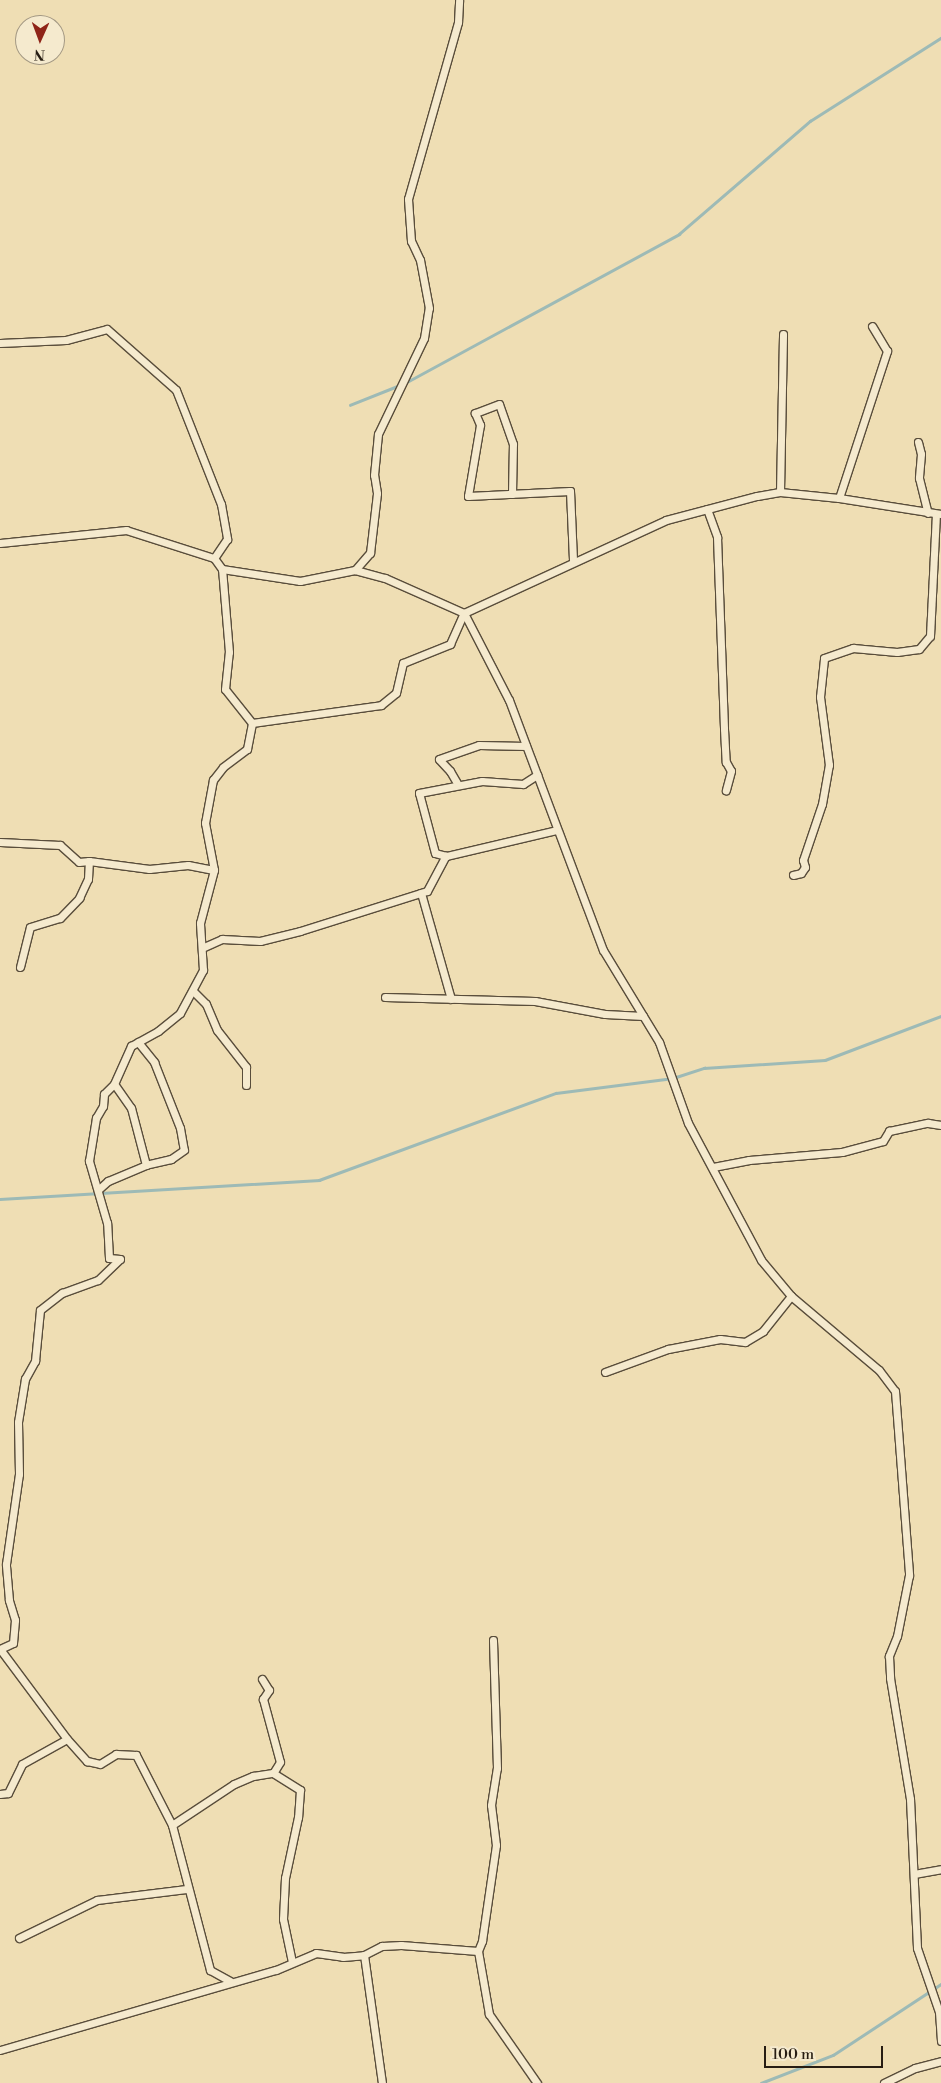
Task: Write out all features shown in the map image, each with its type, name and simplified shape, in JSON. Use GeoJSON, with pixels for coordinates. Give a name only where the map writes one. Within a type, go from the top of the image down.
{"type":"FeatureCollection","features":[{"type":"Feature","properties":{"kind":"street"},"geometry":{"type":"LineString","coordinates":[[355,570],[370,554],[377,493],[374,475],[378,434],[424,338],[428,302],[420,260],[411,242],[408,199],[458,22],[459,0]]}},
{"type":"Feature","properties":{"kind":"street"},"geometry":{"type":"LineString","coordinates":[[838,498],[886,350],[872,326]]}},
{"type":"Feature","properties":{"kind":"street"},"geometry":{"type":"LineString","coordinates":[[0,342],[66,340],[107,329],[176,390],[221,504],[227,539],[214,558]]}},
{"type":"Feature","properties":{"kind":"street"},"geometry":{"type":"LineString","coordinates":[[780,492],[783,334]]}},
{"type":"Feature","properties":{"kind":"street"},"geometry":{"type":"LineString","coordinates":[[512,494],[513,444],[499,404],[475,413],[480,425],[468,496],[512,494],[570,491],[573,560]]}},
{"type":"Feature","properties":{"kind":"street"},"geometry":{"type":"LineString","coordinates":[[793,875],[801,873],[805,867],[803,860],[822,804],[829,765],[820,697],[824,658],[853,648],[897,652],[920,649],[930,636],[935,513],[919,478],[922,454],[918,442]]}},
{"type":"Feature","properties":{"kind":"street"},"geometry":{"type":"LineString","coordinates":[[252,723],[381,705],[396,693],[403,663],[450,644],[464,613],[573,560],[666,520],[780,492],[838,498],[935,513]]}},
{"type":"Feature","properties":{"kind":"street"},"geometry":{"type":"LineString","coordinates":[[707,509],[717,537],[724,729],[726,762],[731,771],[726,790]]}},
{"type":"Feature","properties":{"kind":"street"},"geometry":{"type":"LineString","coordinates":[[0,543],[126,530],[214,558],[222,569],[229,652],[225,689],[252,723],[247,749],[213,780],[205,823],[214,870],[200,923],[204,947],[203,970],[180,1013],[130,1046],[114,1084],[104,1094],[89,1152],[89,1161],[99,1189],[109,1232],[109,1258],[120,1259],[98,1280],[62,1293],[40,1310],[35,1361],[26,1379],[18,1422],[19,1474],[6,1564],[9,1600],[15,1620],[13,1643],[0,1649],[1,1653],[67,1739],[87,1760],[100,1764],[116,1754],[136,1755],[172,1825],[186,1889],[210,1970],[230,1981]]}},
{"type":"Feature","properties":{"kind":"street"},"geometry":{"type":"LineString","coordinates":[[222,569],[300,581],[355,570],[385,578],[464,613],[509,700],[603,950],[659,1042],[688,1124],[713,1167],[761,1260],[791,1296],[878,1370],[895,1391],[909,1575],[897,1636],[889,1656],[910,1799],[917,1948],[939,2012],[941,2040]]}},
{"type":"Feature","properties":{"kind":"street"},"geometry":{"type":"LineString","coordinates":[[457,783],[450,770],[439,759],[479,745],[526,746]]}},
{"type":"Feature","properties":{"kind":"street"},"geometry":{"type":"LineString","coordinates":[[537,775],[523,784],[482,781],[457,783],[419,793],[435,853],[446,856],[557,830]]}},
{"type":"Feature","properties":{"kind":"street"},"geometry":{"type":"LineString","coordinates":[[0,842],[60,845],[79,862],[89,861],[150,869],[188,865],[214,870]]}},
{"type":"Feature","properties":{"kind":"street"},"geometry":{"type":"LineString","coordinates":[[204,947],[222,939],[260,940],[300,931],[427,891],[446,856]]}},
{"type":"Feature","properties":{"kind":"street"},"geometry":{"type":"LineString","coordinates":[[20,967],[30,927],[60,918],[79,898],[88,879],[89,861]]}},
{"type":"Feature","properties":{"kind":"street"},"geometry":{"type":"LineString","coordinates":[[421,892],[451,998]]}},
{"type":"Feature","properties":{"kind":"street"},"geometry":{"type":"LineString","coordinates":[[193,991],[206,1004],[217,1030],[246,1067],[246,1085]]}},
{"type":"Feature","properties":{"kind":"street"},"geometry":{"type":"LineString","coordinates":[[385,997],[535,1000],[605,1014],[643,1016]]}},
{"type":"Feature","properties":{"kind":"street"},"geometry":{"type":"LineString","coordinates":[[99,1189],[108,1181],[146,1165],[171,1159],[184,1150],[180,1128],[154,1062],[138,1042]]}},
{"type":"Feature","properties":{"kind":"street"},"geometry":{"type":"LineString","coordinates":[[114,1084],[131,1108],[146,1165]]}},
{"type":"Feature","properties":{"kind":"street"},"geometry":{"type":"LineString","coordinates":[[713,1167],[749,1160],[842,1152],[883,1141],[889,1131],[928,1122],[941,1126]]}},
{"type":"Feature","properties":{"kind":"street"},"geometry":{"type":"LineString","coordinates":[[605,1372],[668,1349],[720,1339],[745,1342],[763,1331],[791,1296]]}},
{"type":"Feature","properties":{"kind":"street"},"geometry":{"type":"LineString","coordinates":[[493,1640],[497,1768],[491,1805],[496,1845],[482,1941],[478,1951],[489,2014],[537,2083]]}},
{"type":"Feature","properties":{"kind":"street"},"geometry":{"type":"LineString","coordinates":[[262,1679],[269,1690],[263,1699],[280,1762],[273,1774]]}},
{"type":"Feature","properties":{"kind":"street"},"geometry":{"type":"LineString","coordinates":[[0,1794],[8,1793],[22,1764],[67,1739]]}},
{"type":"Feature","properties":{"kind":"street"},"geometry":{"type":"LineString","coordinates":[[172,1825],[234,1784],[253,1776],[273,1774],[302,1794],[285,1878],[283,1919],[292,1962]]}},
{"type":"Feature","properties":{"kind":"street"},"geometry":{"type":"LineString","coordinates":[[914,1874],[941,1869]]}},
{"type":"Feature","properties":{"kind":"street"},"geometry":{"type":"LineString","coordinates":[[19,1938],[97,1900],[186,1889]]}},
{"type":"Feature","properties":{"kind":"street"},"geometry":{"type":"LineString","coordinates":[[0,2050],[143,2010],[230,1981],[276,1970],[316,1953],[343,1957],[364,1955],[382,1946],[401,1944],[478,1951]]}},
{"type":"Feature","properties":{"kind":"street"},"geometry":{"type":"LineString","coordinates":[[364,1955],[382,2083]]}},
{"type":"Feature","properties":{"kind":"street"},"geometry":{"type":"LineString","coordinates":[[884,2083],[915,2068],[941,2061]]}},
{"type":"Feature","properties":{"kind":"waterway"},"geometry":{"type":"LineString","coordinates":[[405,383],[679,234],[810,121],[941,38]]}},
{"type":"Feature","properties":{"kind":"waterway"},"geometry":{"type":"LineString","coordinates":[[350,405],[400,385]]}},
{"type":"Feature","properties":{"kind":"waterway"},"geometry":{"type":"LineString","coordinates":[[0,1199],[319,1180],[556,1093],[673,1078],[704,1068],[825,1060],[941,1016]]}},
{"type":"Feature","properties":{"kind":"waterway"},"geometry":{"type":"LineString","coordinates":[[761,2083],[833,2055],[941,1984]]}}]}
